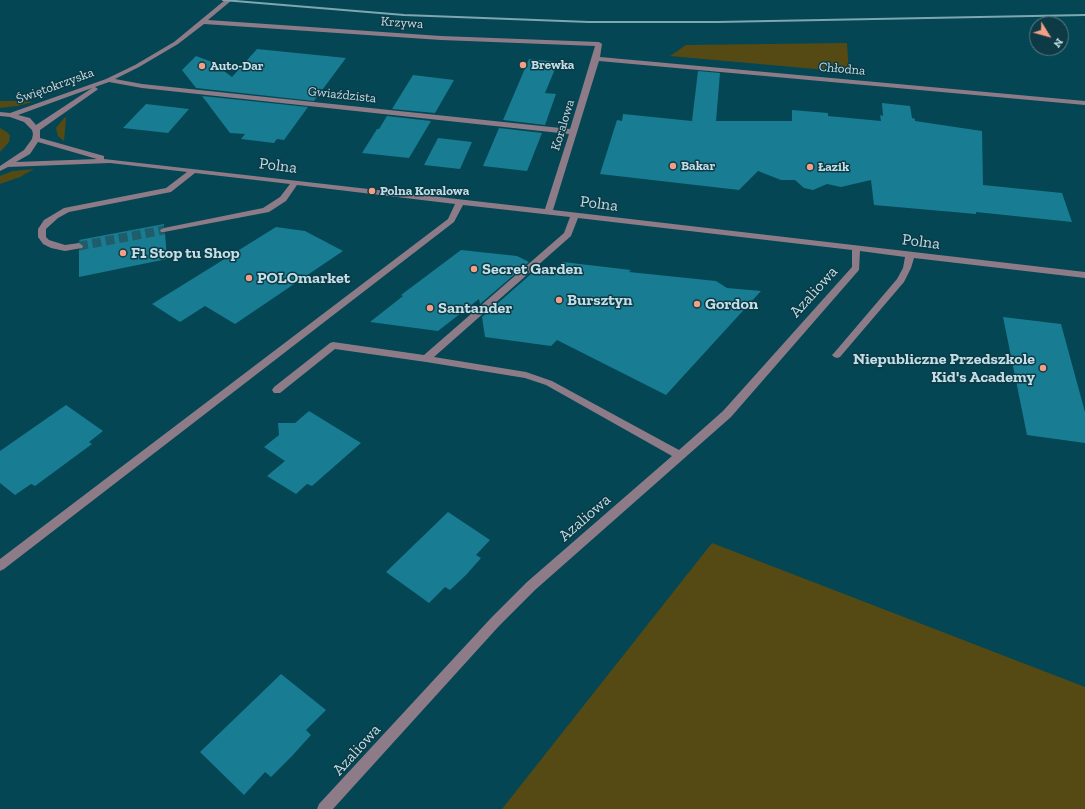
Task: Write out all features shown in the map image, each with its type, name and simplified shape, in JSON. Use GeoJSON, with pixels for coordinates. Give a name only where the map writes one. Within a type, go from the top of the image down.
{"type":"FeatureCollection","features":[{"type":"Feature","properties":{"kind":"street","name":"Świętokrzyska"},"geometry":{"type":"LineString","coordinates":[[11,115],[108,80],[159,54],[204,22],[229,0]]}},
{"type":"Feature","properties":{"kind":"street","name":"Krzywa"},"geometry":{"type":"LineString","coordinates":[[204,22],[441,38],[599,44]]}},
{"type":"Feature","properties":{"kind":"street","name":"Koralowa"},"geometry":{"type":"LineString","coordinates":[[548,212],[574,132],[596,59],[599,44]]}},
{"type":"Feature","properties":{"kind":"street","name":"Chłodna"},"geometry":{"type":"LineString","coordinates":[[596,59],[1085,103]]}},
{"type":"Feature","properties":{"kind":"street","name":"Świętokrzyska"},"geometry":{"type":"LineString","coordinates":[[36,129],[108,80]]}},
{"type":"Feature","properties":{"kind":"street","name":"Gwiaździsta"},"geometry":{"type":"LineString","coordinates":[[108,80],[142,86],[574,132]]}},
{"type":"Feature","properties":{"kind":"street"},"geometry":{"type":"LineString","coordinates":[[0,114],[11,115],[27,120],[36,129],[36,139],[27,152],[9,165],[0,169]]}},
{"type":"Feature","properties":{"kind":"street","name":"Polna"},"geometry":{"type":"LineString","coordinates":[[36,139],[110,161]]}},
{"type":"Feature","properties":{"kind":"street","name":"Polna"},"geometry":{"type":"LineString","coordinates":[[9,165],[110,161],[1085,275]]}},
{"type":"Feature","properties":{"kind":"street"},"geometry":{"type":"LineString","coordinates":[[79,246],[65,248],[54,246],[46,242],[42,237],[42,229],[47,222],[67,210],[168,190],[193,171]]}},
{"type":"Feature","properties":{"kind":"street"},"geometry":{"type":"LineString","coordinates":[[164,230],[266,210],[283,199],[295,183]]}},
{"type":"Feature","properties":{"kind":"street"},"geometry":{"type":"LineString","coordinates":[[0,566],[451,220],[460,202]]}},
{"type":"Feature","properties":{"kind":"street"},"geometry":{"type":"LineString","coordinates":[[426,359],[568,234],[575,215]]}},
{"type":"Feature","properties":{"kind":"street","name":"Azaliowa"},"geometry":{"type":"LineString","coordinates":[[324,809],[495,622],[531,586],[726,414],[856,268],[856,249]]}},
{"type":"Feature","properties":{"kind":"street"},"geometry":{"type":"LineString","coordinates":[[837,355],[900,280],[907,268],[910,255]]}},
{"type":"Feature","properties":{"kind":"street"},"geometry":{"type":"LineString","coordinates":[[277,390],[333,345],[526,375],[549,383],[680,456]]}},
{"type":"Feature","properties":{"kind":"shaded area"},"geometry":{"type":"Polygon","coordinates":[[[847,43],[849,72],[670,56],[686,45],[847,43]]]}},
{"type":"Feature","properties":{"kind":"shaded area"},"geometry":{"type":"Polygon","coordinates":[[[0,101],[24,101],[33,102],[0,108],[0,101]]]}},
{"type":"Feature","properties":{"kind":"shaded area"},"geometry":{"type":"Polygon","coordinates":[[[65,117],[64,141],[58,136],[56,128],[65,117]]]}},
{"type":"Feature","properties":{"kind":"shaded area"},"geometry":{"type":"Polygon","coordinates":[[[0,128],[7,132],[10,136],[9,142],[0,152],[0,128]]]}},
{"type":"Feature","properties":{"kind":"shaded area"},"geometry":{"type":"Polygon","coordinates":[[[34,169],[20,177],[0,184],[0,176],[13,171],[34,169]]]}},
{"type":"Feature","properties":{"kind":"shaded area"},"geometry":{"type":"Polygon","coordinates":[[[712,543],[1085,687],[1085,809],[502,809],[712,543]]]}},
{"type":"Feature","properties":{"kind":"building"},"geometry":{"type":"Polygon","coordinates":[[[257,49],[346,58],[314,101],[196,88],[182,70],[196,56],[212,62],[232,77],[257,49]]]}},
{"type":"Feature","properties":{"kind":"building"},"geometry":{"type":"Polygon","coordinates":[[[529,59],[558,62],[545,93],[556,94],[545,125],[503,120],[529,59]]]}},
{"type":"Feature","properties":{"kind":"building"},"geometry":{"type":"Polygon","coordinates":[[[698,71],[720,73],[716,121],[792,121],[792,110],[828,113],[828,116],[881,121],[880,115],[883,116],[882,103],[910,106],[912,118],[915,119],[915,121],[982,131],[983,185],[1062,193],[1072,222],[976,212],[976,214],[874,205],[871,180],[841,187],[827,184],[813,190],[804,188],[795,180],[781,180],[758,171],[739,190],[600,174],[617,120],[622,121],[623,114],[692,121],[698,71]]]}},
{"type":"Feature","properties":{"kind":"building"},"geometry":{"type":"Polygon","coordinates":[[[413,75],[454,80],[435,113],[392,109],[413,75]]]}},
{"type":"Feature","properties":{"kind":"building"},"geometry":{"type":"Polygon","coordinates":[[[202,96],[308,107],[284,140],[277,139],[274,143],[241,139],[245,134],[230,133],[202,96]]]}},
{"type":"Feature","properties":{"kind":"building"},"geometry":{"type":"Polygon","coordinates":[[[146,104],[189,109],[168,133],[123,128],[146,104]]]}},
{"type":"Feature","properties":{"kind":"building"},"geometry":{"type":"Polygon","coordinates":[[[387,116],[431,121],[409,158],[362,153],[387,116]]]}},
{"type":"Feature","properties":{"kind":"building"},"geometry":{"type":"Polygon","coordinates":[[[499,128],[542,133],[527,171],[483,166],[499,128]]]}},
{"type":"Feature","properties":{"kind":"building"},"geometry":{"type":"Polygon","coordinates":[[[438,138],[472,142],[460,169],[424,165],[438,138]]]}},
{"type":"Feature","properties":{"kind":"building","name":"F1 Stop tu Shop"},"geometry":{"type":"Polygon","coordinates":[[[164,224],[159,231],[161,234],[165,233],[167,259],[79,277],[79,250],[83,249],[84,246],[79,240],[164,224]]]}},
{"type":"Feature","properties":{"kind":"building","name":"POLOmarket"},"geometry":{"type":"Polygon","coordinates":[[[276,227],[305,231],[343,251],[235,324],[205,306],[180,322],[152,304],[276,227]]]}},
{"type":"Feature","properties":{"kind":"building"},"geometry":{"type":"Polygon","coordinates":[[[461,250],[517,256],[529,262],[480,304],[479,299],[438,331],[370,322],[403,296],[401,295],[461,250]]]}},
{"type":"Feature","properties":{"kind":"building"},"geometry":{"type":"Polygon","coordinates":[[[563,262],[631,270],[629,272],[716,281],[727,288],[761,291],[666,395],[557,340],[551,346],[485,337],[482,317],[539,267],[551,272],[563,262]]]}},
{"type":"Feature","properties":{"kind":"building","name":"Niepubliczne Przedszkole Kid's Academy"},"geometry":{"type":"Polygon","coordinates":[[[1003,317],[1061,324],[1085,412],[1085,443],[1027,435],[1003,317]]]}},
{"type":"Feature","properties":{"kind":"building"},"geometry":{"type":"Polygon","coordinates":[[[66,405],[103,431],[89,442],[92,444],[35,486],[31,484],[15,495],[0,483],[0,451],[66,405]]]}},
{"type":"Feature","properties":{"kind":"building"},"geometry":{"type":"Polygon","coordinates":[[[309,411],[361,443],[312,486],[307,484],[296,494],[267,476],[285,461],[264,447],[279,435],[278,423],[295,423],[309,411]]]}},
{"type":"Feature","properties":{"kind":"building"},"geometry":{"type":"Polygon","coordinates":[[[448,512],[490,540],[476,555],[481,558],[466,575],[450,590],[445,587],[429,603],[386,572],[448,512]]]}},
{"type":"Feature","properties":{"kind":"building"},"geometry":{"type":"Polygon","coordinates":[[[281,674],[326,710],[306,730],[311,735],[292,756],[271,777],[265,772],[244,795],[200,752],[281,674]]]}},
{"type":"Feature","properties":{"kind":"tunnel"},"geometry":{"type":"LineString","coordinates":[[79,246],[164,230]]}},
{"type":"Feature","properties":{"kind":"railway"},"geometry":{"type":"LineString","coordinates":[[223,0],[404,15],[589,22],[717,22],[1085,15]]}},
{"type":"Feature","properties":{"kind":"place","name":"Brewka"},"geometry":{"type":"Point","coordinates":[523,65]}},
{"type":"Feature","properties":{"kind":"place","name":"Auto-Dar"},"geometry":{"type":"Point","coordinates":[202,66]}},
{"type":"Feature","properties":{"kind":"place","name":"Bakar"},"geometry":{"type":"Point","coordinates":[673,166]}},
{"type":"Feature","properties":{"kind":"place","name":"Łazik"},"geometry":{"type":"Point","coordinates":[810,167]}},
{"type":"Feature","properties":{"kind":"place","name":"Polna Koralowa"},"geometry":{"type":"Point","coordinates":[372,191]}},
{"type":"Feature","properties":{"kind":"place","name":"F1 Stop tu Shop"},"geometry":{"type":"Point","coordinates":[123,253]}},
{"type":"Feature","properties":{"kind":"place","name":"Secret Garden"},"geometry":{"type":"Point","coordinates":[474,269]}},
{"type":"Feature","properties":{"kind":"place","name":"POLOmarket"},"geometry":{"type":"Point","coordinates":[249,278]}},
{"type":"Feature","properties":{"kind":"place","name":"Bursztyn"},"geometry":{"type":"Point","coordinates":[559,300]}},
{"type":"Feature","properties":{"kind":"place","name":"Gordon"},"geometry":{"type":"Point","coordinates":[697,304]}},
{"type":"Feature","properties":{"kind":"place","name":"Santander"},"geometry":{"type":"Point","coordinates":[430,308]}},
{"type":"Feature","properties":{"kind":"place","name":"Niepubliczne Przedszkole Kid's Academy"},"geometry":{"type":"Point","coordinates":[1043,368]}}]}
